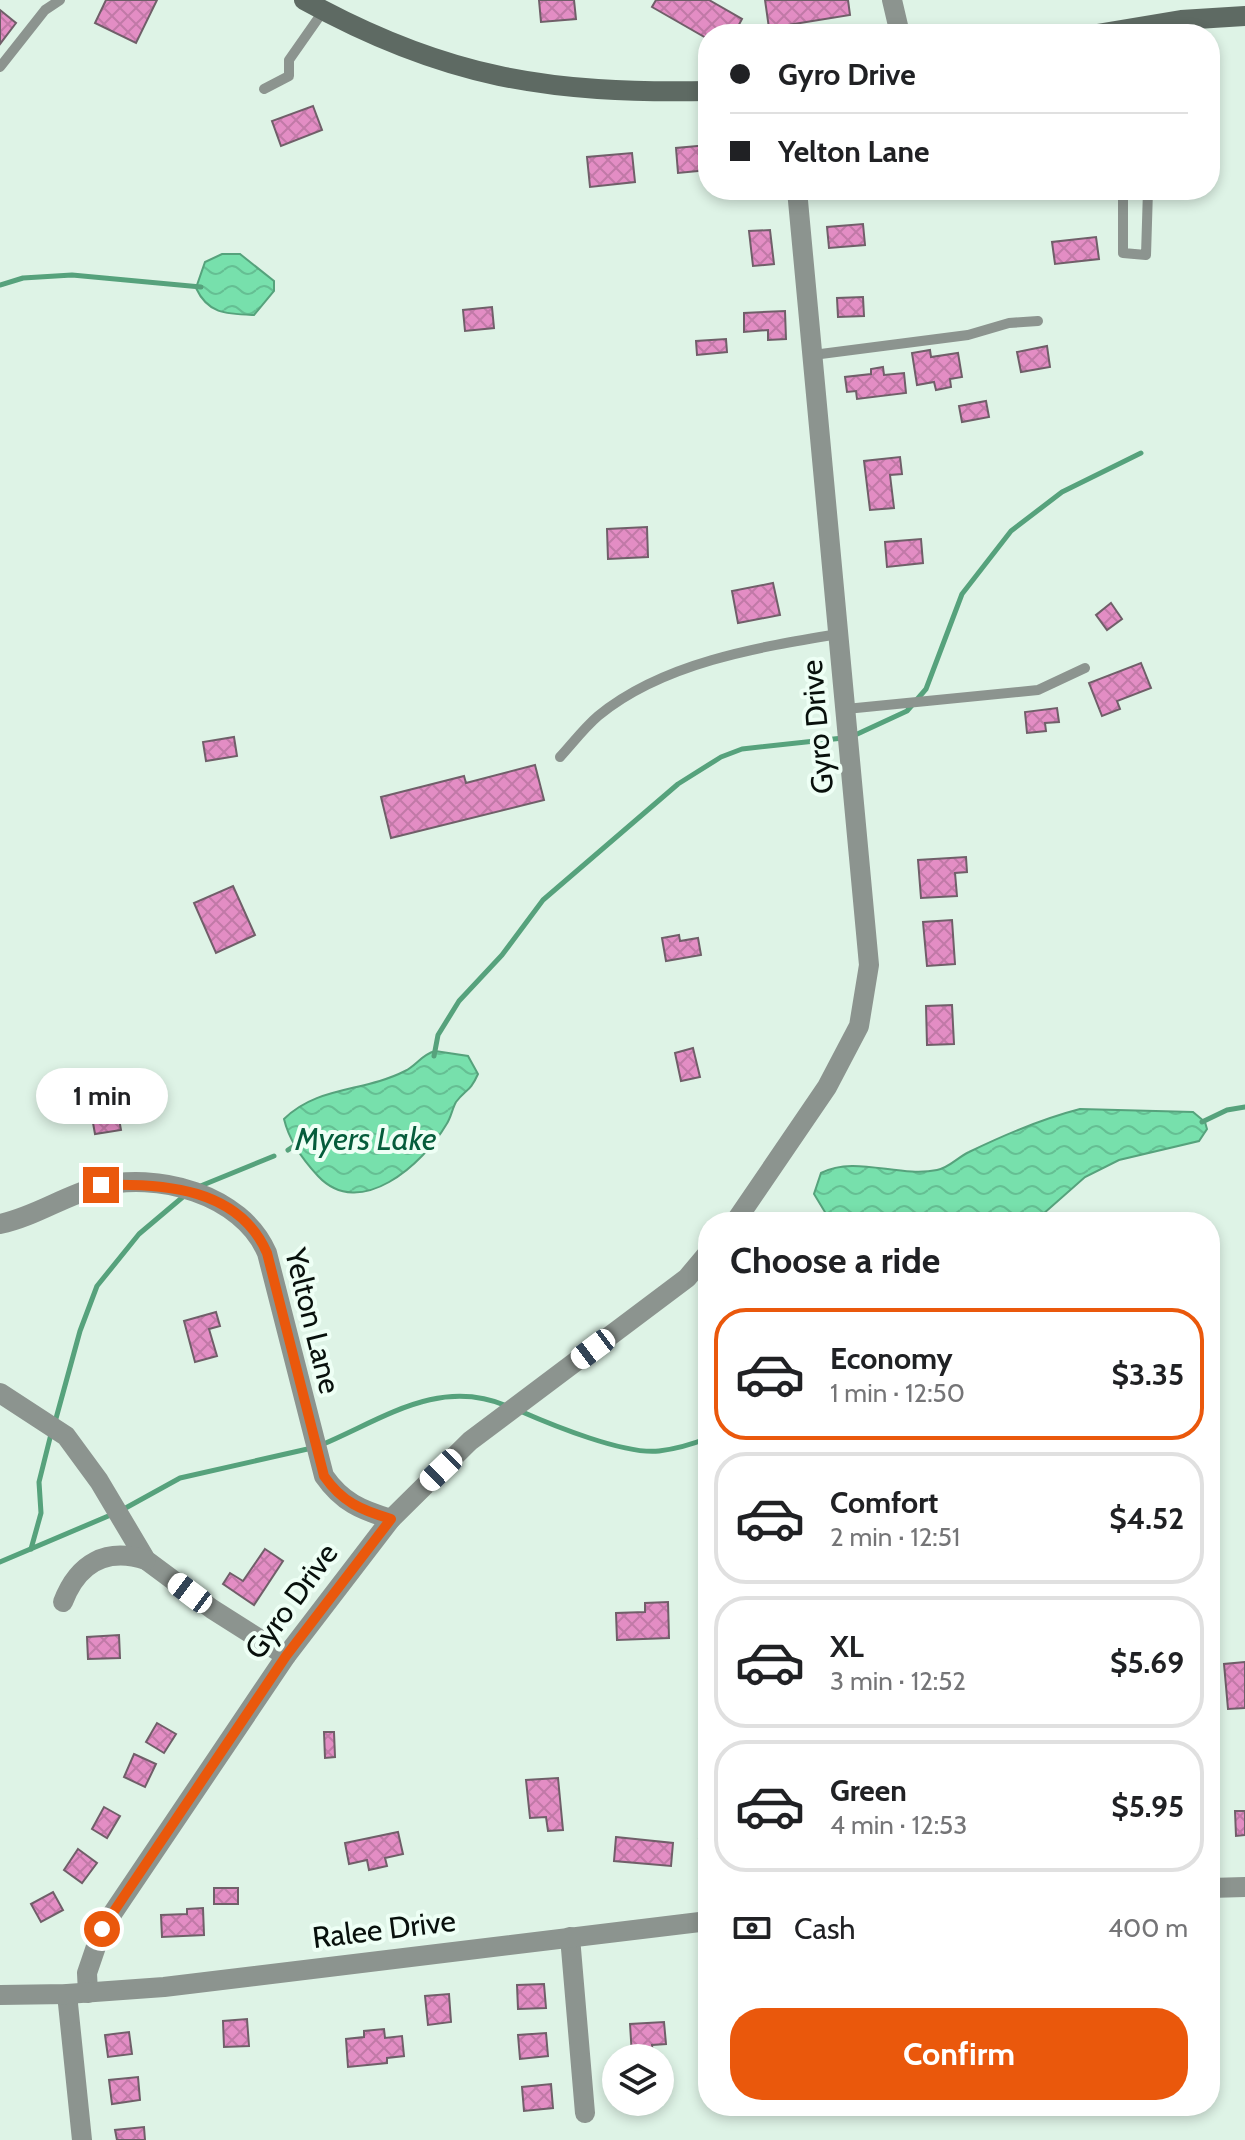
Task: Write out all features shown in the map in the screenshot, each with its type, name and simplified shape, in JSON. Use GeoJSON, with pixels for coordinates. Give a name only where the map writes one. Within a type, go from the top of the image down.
{"type":"FeatureCollection","features":[{"type":"Feature","properties":{"kind":"main road"},"geometry":{"type":"LineString","coordinates":[[304,0],[386,42],[452,67],[513,81],[580,89],[698,91]]}},
{"type":"Feature","properties":{"kind":"main road"},"geometry":{"type":"LineString","coordinates":[[1191,24],[1245,16]]}},
{"type":"Feature","properties":{"kind":"street"},"geometry":{"type":"LineString","coordinates":[[892,0],[898,24]]}},
{"type":"Feature","properties":{"kind":"street","name":"Gyro Drive"},"geometry":{"type":"LineString","coordinates":[[742,1212],[827,1087],[859,1026],[869,965],[798,200]]}},
{"type":"Feature","properties":{"kind":"street","name":"Yelton Lane"},"geometry":{"type":"LineString","coordinates":[[0,1224],[101,1185],[163,1185],[207,1198],[241,1214],[261,1238],[267,1253],[324,1476],[333,1489],[356,1509],[391,1519]]}},
{"type":"Feature","properties":{"kind":"street","name":"Gyro Drive"},"geometry":{"type":"LineString","coordinates":[[88,1993],[87,1973],[102,1929],[286,1656],[391,1519],[470,1441],[687,1278],[698,1265]]}},
{"type":"Feature","properties":{"kind":"street"},"geometry":{"type":"LineString","coordinates":[[0,1393],[66,1436],[99,1481],[146,1560]]}},
{"type":"Feature","properties":{"kind":"street"},"geometry":{"type":"LineString","coordinates":[[63,1602],[71,1582],[91,1562],[125,1553],[146,1560],[212,1609],[286,1656]]}},
{"type":"Feature","properties":{"kind":"street"},"geometry":{"type":"LineString","coordinates":[[1220,1888],[1245,1887]]}},
{"type":"Feature","properties":{"kind":"street","name":"Ralee Drive"},"geometry":{"type":"LineString","coordinates":[[0,1995],[88,1993],[698,1922]]}},
{"type":"Feature","properties":{"kind":"street"},"geometry":{"type":"LineString","coordinates":[[570,1937],[585,2113]]}},
{"type":"Feature","properties":{"kind":"street"},"geometry":{"type":"LineString","coordinates":[[67,1994],[82,2140]]}},
{"type":"Feature","properties":{"kind":"lane"},"geometry":{"type":"LineString","coordinates":[[0,67],[45,10],[60,0]]}},
{"type":"Feature","properties":{"kind":"lane"},"geometry":{"type":"LineString","coordinates":[[264,89],[289,76],[289,60],[324,10]]}},
{"type":"Feature","properties":{"kind":"lane"},"geometry":{"type":"LineString","coordinates":[[1123,200],[1123,253],[1146,255],[1148,200]]}},
{"type":"Feature","properties":{"kind":"lane"},"geometry":{"type":"LineString","coordinates":[[813,355],[968,335],[1009,323],[1038,321]]}},
{"type":"Feature","properties":{"kind":"lane"},"geometry":{"type":"LineString","coordinates":[[560,757],[596,718],[647,684],[718,661],[839,634]]}},
{"type":"Feature","properties":{"kind":"lane"},"geometry":{"type":"LineString","coordinates":[[846,709],[1038,690],[1085,668]]}},
{"type":"Feature","properties":{"kind":"water"},"geometry":{"type":"Polygon","coordinates":[[[222,254],[240,254],[274,281],[274,291],[254,315],[212,308],[196,288],[205,262],[222,254]]]}},
{"type":"Feature","properties":{"kind":"water","name":"Myers Lake"},"geometry":{"type":"Polygon","coordinates":[[[435,1051],[468,1056],[478,1074],[456,1102],[436,1140],[422,1156],[389,1182],[371,1190],[352,1192],[335,1188],[318,1176],[297,1149],[284,1119],[297,1108],[326,1095],[405,1071],[435,1051]]]}},
{"type":"Feature","properties":{"kind":"water"},"geometry":{"type":"Polygon","coordinates":[[[1080,1109],[1193,1112],[1205,1122],[1207,1129],[1199,1141],[1119,1160],[1085,1177],[1045,1212],[825,1212],[814,1194],[821,1173],[834,1168],[863,1166],[922,1172],[937,1170],[969,1152],[1051,1117],[1080,1109]]]}},
{"type":"Feature","properties":{"kind":"building"},"geometry":{"type":"Polygon","coordinates":[[[106,0],[157,0],[136,43],[95,23],[106,0]]]}},
{"type":"Feature","properties":{"kind":"building"},"geometry":{"type":"Polygon","coordinates":[[[539,0],[574,0],[576,19],[541,22],[539,0]]]}},
{"type":"Feature","properties":{"kind":"building"},"geometry":{"type":"Polygon","coordinates":[[[656,0],[709,0],[742,19],[739,24],[698,24],[698,33],[652,7],[656,0]]]}},
{"type":"Feature","properties":{"kind":"building"},"geometry":{"type":"Polygon","coordinates":[[[765,0],[848,0],[850,15],[794,24],[768,24],[765,0]]]}},
{"type":"Feature","properties":{"kind":"building"},"geometry":{"type":"Polygon","coordinates":[[[0,10],[16,23],[0,44],[0,10]]]}},
{"type":"Feature","properties":{"kind":"building"},"geometry":{"type":"Polygon","coordinates":[[[313,106],[322,130],[281,146],[272,121],[313,106]]]}},
{"type":"Feature","properties":{"kind":"building"},"geometry":{"type":"Polygon","coordinates":[[[698,146],[698,171],[678,173],[676,148],[698,146]]]}},
{"type":"Feature","properties":{"kind":"building"},"geometry":{"type":"Polygon","coordinates":[[[632,153],[635,182],[590,187],[587,157],[632,153]]]}},
{"type":"Feature","properties":{"kind":"building"},"geometry":{"type":"Polygon","coordinates":[[[863,224],[865,245],[829,248],[827,227],[863,224]]]}},
{"type":"Feature","properties":{"kind":"building"},"geometry":{"type":"Polygon","coordinates":[[[770,230],[774,264],[753,266],[749,231],[770,230]]]}},
{"type":"Feature","properties":{"kind":"building"},"geometry":{"type":"Polygon","coordinates":[[[1096,237],[1099,259],[1055,264],[1052,242],[1096,237]]]}},
{"type":"Feature","properties":{"kind":"building"},"geometry":{"type":"Polygon","coordinates":[[[863,297],[864,316],[838,317],[837,298],[863,297]]]}},
{"type":"Feature","properties":{"kind":"building"},"geometry":{"type":"Polygon","coordinates":[[[492,307],[494,328],[465,331],[463,310],[492,307]]]}},
{"type":"Feature","properties":{"kind":"building"},"geometry":{"type":"Polygon","coordinates":[[[785,311],[786,339],[768,340],[768,330],[744,332],[744,313],[785,311]]]}},
{"type":"Feature","properties":{"kind":"building"},"geometry":{"type":"Polygon","coordinates":[[[726,339],[727,352],[697,355],[696,341],[726,339]]]}},
{"type":"Feature","properties":{"kind":"building"},"geometry":{"type":"Polygon","coordinates":[[[1047,346],[1050,367],[1021,372],[1017,352],[1047,346]]]}},
{"type":"Feature","properties":{"kind":"building"},"geometry":{"type":"Polygon","coordinates":[[[930,350],[931,357],[958,353],[962,377],[950,379],[951,387],[936,390],[934,382],[917,385],[912,353],[930,350]]]}},
{"type":"Feature","properties":{"kind":"building"},"geometry":{"type":"Polygon","coordinates":[[[883,367],[884,375],[904,373],[906,393],[857,399],[856,391],[847,392],[845,377],[871,374],[871,369],[883,367]]]}},
{"type":"Feature","properties":{"kind":"building"},"geometry":{"type":"Polygon","coordinates":[[[986,401],[989,417],[962,422],[959,406],[986,401]]]}},
{"type":"Feature","properties":{"kind":"building"},"geometry":{"type":"Polygon","coordinates":[[[900,457],[902,474],[890,475],[894,508],[870,510],[864,461],[900,457]]]}},
{"type":"Feature","properties":{"kind":"building"},"geometry":{"type":"Polygon","coordinates":[[[647,527],[648,557],[608,559],[607,529],[647,527]]]}},
{"type":"Feature","properties":{"kind":"building"},"geometry":{"type":"Polygon","coordinates":[[[921,539],[923,563],[887,567],[885,542],[921,539]]]}},
{"type":"Feature","properties":{"kind":"building"},"geometry":{"type":"Polygon","coordinates":[[[773,583],[780,615],[738,623],[732,591],[773,583]]]}},
{"type":"Feature","properties":{"kind":"building"},"geometry":{"type":"Polygon","coordinates":[[[1111,603],[1122,619],[1107,630],[1096,615],[1111,603]]]}},
{"type":"Feature","properties":{"kind":"building"},"geometry":{"type":"Polygon","coordinates":[[[1141,663],[1151,688],[1117,701],[1120,709],[1102,716],[1089,683],[1141,663]]]}},
{"type":"Feature","properties":{"kind":"building"},"geometry":{"type":"Polygon","coordinates":[[[1057,708],[1059,722],[1045,723],[1046,731],[1027,733],[1025,712],[1057,708]]]}},
{"type":"Feature","properties":{"kind":"building"},"geometry":{"type":"Polygon","coordinates":[[[234,737],[237,756],[206,761],[203,742],[234,737]]]}},
{"type":"Feature","properties":{"kind":"building"},"geometry":{"type":"Polygon","coordinates":[[[535,765],[544,800],[391,838],[381,797],[464,776],[466,783],[535,765]]]}},
{"type":"Feature","properties":{"kind":"building"},"geometry":{"type":"Polygon","coordinates":[[[966,857],[967,872],[955,873],[957,896],[921,898],[918,860],[966,857]]]}},
{"type":"Feature","properties":{"kind":"building"},"geometry":{"type":"Polygon","coordinates":[[[233,886],[255,935],[216,953],[194,903],[233,886]]]}},
{"type":"Feature","properties":{"kind":"building"},"geometry":{"type":"Polygon","coordinates":[[[952,920],[955,964],[927,966],[923,922],[952,920]]]}},
{"type":"Feature","properties":{"kind":"building"},"geometry":{"type":"Polygon","coordinates":[[[679,935],[680,941],[698,938],[701,955],[666,961],[662,938],[679,935]]]}},
{"type":"Feature","properties":{"kind":"building"},"geometry":{"type":"Polygon","coordinates":[[[952,1005],[954,1044],[927,1045],[926,1006],[952,1005]]]}},
{"type":"Feature","properties":{"kind":"building"},"geometry":{"type":"Polygon","coordinates":[[[693,1048],[700,1077],[681,1081],[675,1053],[693,1048]]]}},
{"type":"Feature","properties":{"kind":"building"},"geometry":{"type":"Polygon","coordinates":[[[116,1102],[121,1130],[95,1134],[90,1106],[116,1102]]]}},
{"type":"Feature","properties":{"kind":"building"},"geometry":{"type":"Polygon","coordinates":[[[216,1312],[220,1326],[209,1329],[217,1356],[195,1362],[184,1321],[216,1312]]]}},
{"type":"Feature","properties":{"kind":"building"},"geometry":{"type":"Polygon","coordinates":[[[265,1549],[283,1561],[254,1605],[223,1584],[230,1573],[243,1581],[265,1549]]]}},
{"type":"Feature","properties":{"kind":"building"},"geometry":{"type":"Polygon","coordinates":[[[668,1602],[669,1638],[617,1640],[616,1613],[645,1612],[645,1603],[668,1602]]]}},
{"type":"Feature","properties":{"kind":"building"},"geometry":{"type":"Polygon","coordinates":[[[119,1635],[120,1658],[88,1659],[87,1637],[119,1635]]]}},
{"type":"Feature","properties":{"kind":"building"},"geometry":{"type":"Polygon","coordinates":[[[1245,1662],[1245,1708],[1228,1709],[1224,1664],[1245,1662]]]}},
{"type":"Feature","properties":{"kind":"building"},"geometry":{"type":"Polygon","coordinates":[[[157,1723],[176,1734],[164,1753],[146,1742],[157,1723]]]}},
{"type":"Feature","properties":{"kind":"building"},"geometry":{"type":"Polygon","coordinates":[[[324,1732],[334,1732],[335,1757],[325,1758],[324,1732]]]}},
{"type":"Feature","properties":{"kind":"building"},"geometry":{"type":"Polygon","coordinates":[[[134,1754],[156,1764],[145,1787],[124,1777],[134,1754]]]}},
{"type":"Feature","properties":{"kind":"building"},"geometry":{"type":"Polygon","coordinates":[[[558,1778],[563,1830],[548,1831],[546,1817],[530,1818],[526,1780],[558,1778]]]}},
{"type":"Feature","properties":{"kind":"building"},"geometry":{"type":"Polygon","coordinates":[[[104,1807],[120,1816],[107,1838],[92,1829],[104,1807]]]}},
{"type":"Feature","properties":{"kind":"building"},"geometry":{"type":"Polygon","coordinates":[[[1235,1811],[1245,1811],[1245,1835],[1236,1836],[1235,1811]]]}},
{"type":"Feature","properties":{"kind":"building"},"geometry":{"type":"Polygon","coordinates":[[[398,1832],[403,1854],[385,1858],[387,1866],[369,1870],[367,1860],[349,1864],[345,1843],[398,1832]]]}},
{"type":"Feature","properties":{"kind":"building"},"geometry":{"type":"Polygon","coordinates":[[[616,1837],[673,1843],[671,1866],[614,1861],[616,1837]]]}},
{"type":"Feature","properties":{"kind":"building"},"geometry":{"type":"Polygon","coordinates":[[[78,1849],[97,1863],[82,1883],[64,1870],[78,1849]]]}},
{"type":"Feature","properties":{"kind":"building"},"geometry":{"type":"Polygon","coordinates":[[[214,1888],[238,1888],[238,1904],[214,1904],[214,1888]]]}},
{"type":"Feature","properties":{"kind":"building"},"geometry":{"type":"Polygon","coordinates":[[[53,1892],[63,1910],[41,1922],[31,1904],[53,1892]]]}},
{"type":"Feature","properties":{"kind":"building"},"geometry":{"type":"Polygon","coordinates":[[[203,1908],[204,1935],[162,1937],[161,1915],[187,1914],[187,1909],[203,1908]]]}},
{"type":"Feature","properties":{"kind":"building"},"geometry":{"type":"Polygon","coordinates":[[[544,1984],[546,2008],[518,2009],[517,1985],[544,1984]]]}},
{"type":"Feature","properties":{"kind":"building"},"geometry":{"type":"Polygon","coordinates":[[[449,1994],[451,2022],[428,2025],[425,1996],[449,1994]]]}},
{"type":"Feature","properties":{"kind":"building"},"geometry":{"type":"Polygon","coordinates":[[[247,2019],[249,2046],[224,2047],[223,2021],[247,2019]]]}},
{"type":"Feature","properties":{"kind":"building"},"geometry":{"type":"Polygon","coordinates":[[[664,2022],[666,2044],[631,2044],[630,2024],[664,2022]]]}},
{"type":"Feature","properties":{"kind":"building"},"geometry":{"type":"Polygon","coordinates":[[[384,2029],[385,2038],[402,2036],[404,2056],[387,2058],[387,2063],[348,2067],[346,2039],[364,2037],[364,2031],[384,2029]]]}},
{"type":"Feature","properties":{"kind":"building"},"geometry":{"type":"Polygon","coordinates":[[[129,2032],[132,2054],[108,2057],[105,2035],[129,2032]]]}},
{"type":"Feature","properties":{"kind":"building"},"geometry":{"type":"Polygon","coordinates":[[[546,2033],[548,2056],[520,2059],[518,2035],[546,2033]]]}},
{"type":"Feature","properties":{"kind":"building"},"geometry":{"type":"Polygon","coordinates":[[[138,2077],[140,2100],[112,2104],[109,2080],[138,2077]]]}},
{"type":"Feature","properties":{"kind":"building"},"geometry":{"type":"Polygon","coordinates":[[[551,2084],[553,2108],[524,2111],[522,2087],[551,2084]]]}},
{"type":"Feature","properties":{"kind":"building"},"geometry":{"type":"Polygon","coordinates":[[[144,2127],[145,2140],[117,2140],[115,2130],[144,2127]]]}},
{"type":"Feature","properties":{"kind":"waterway"},"geometry":{"type":"LineString","coordinates":[[0,285],[23,278],[72,275],[201,287]]}},
{"type":"Feature","properties":{"kind":"waterway"},"geometry":{"type":"LineString","coordinates":[[853,736],[907,711],[926,689],[962,594],[1011,531],[1062,492],[1141,453]]}},
{"type":"Feature","properties":{"kind":"waterway"},"geometry":{"type":"LineString","coordinates":[[434,1056],[438,1035],[459,1001],[502,955],[543,900],[678,784],[721,757],[742,749],[843,738]]}},
{"type":"Feature","properties":{"kind":"waterway"},"geometry":{"type":"LineString","coordinates":[[1202,1122],[1227,1110],[1245,1107]]}},
{"type":"Feature","properties":{"kind":"waterway"},"geometry":{"type":"LineString","coordinates":[[288,1150],[297,1144]]}},
{"type":"Feature","properties":{"kind":"waterway"},"geometry":{"type":"LineString","coordinates":[[198,1187],[274,1156]]}},
{"type":"Feature","properties":{"kind":"waterway"},"geometry":{"type":"LineString","coordinates":[[55,1422],[80,1331],[97,1286],[139,1234],[184,1196]]}},
{"type":"Feature","properties":{"kind":"waterway"},"geometry":{"type":"LineString","coordinates":[[321,1445],[389,1414],[435,1399],[458,1396],[482,1398],[507,1406]]}},
{"type":"Feature","properties":{"kind":"waterway"},"geometry":{"type":"LineString","coordinates":[[520,1411],[589,1438],[627,1448],[659,1451],[698,1441]]}},
{"type":"Feature","properties":{"kind":"waterway"},"geometry":{"type":"LineString","coordinates":[[31,1549],[41,1513],[39,1482],[51,1434]]}},
{"type":"Feature","properties":{"kind":"waterway"},"geometry":{"type":"LineString","coordinates":[[122,1510],[180,1478],[312,1448]]}},
{"type":"Feature","properties":{"kind":"waterway"},"geometry":{"type":"LineString","coordinates":[[0,1562],[113,1514]]}},
{"type":"Feature","properties":{"kind":"route"},"geometry":{"type":"LineString","coordinates":[[101,1185],[163,1185],[228,1206],[252,1225],[267,1253],[314,1448],[324,1476],[333,1489],[356,1509],[391,1519],[356,1560],[286,1656],[102,1929]]}}]}
